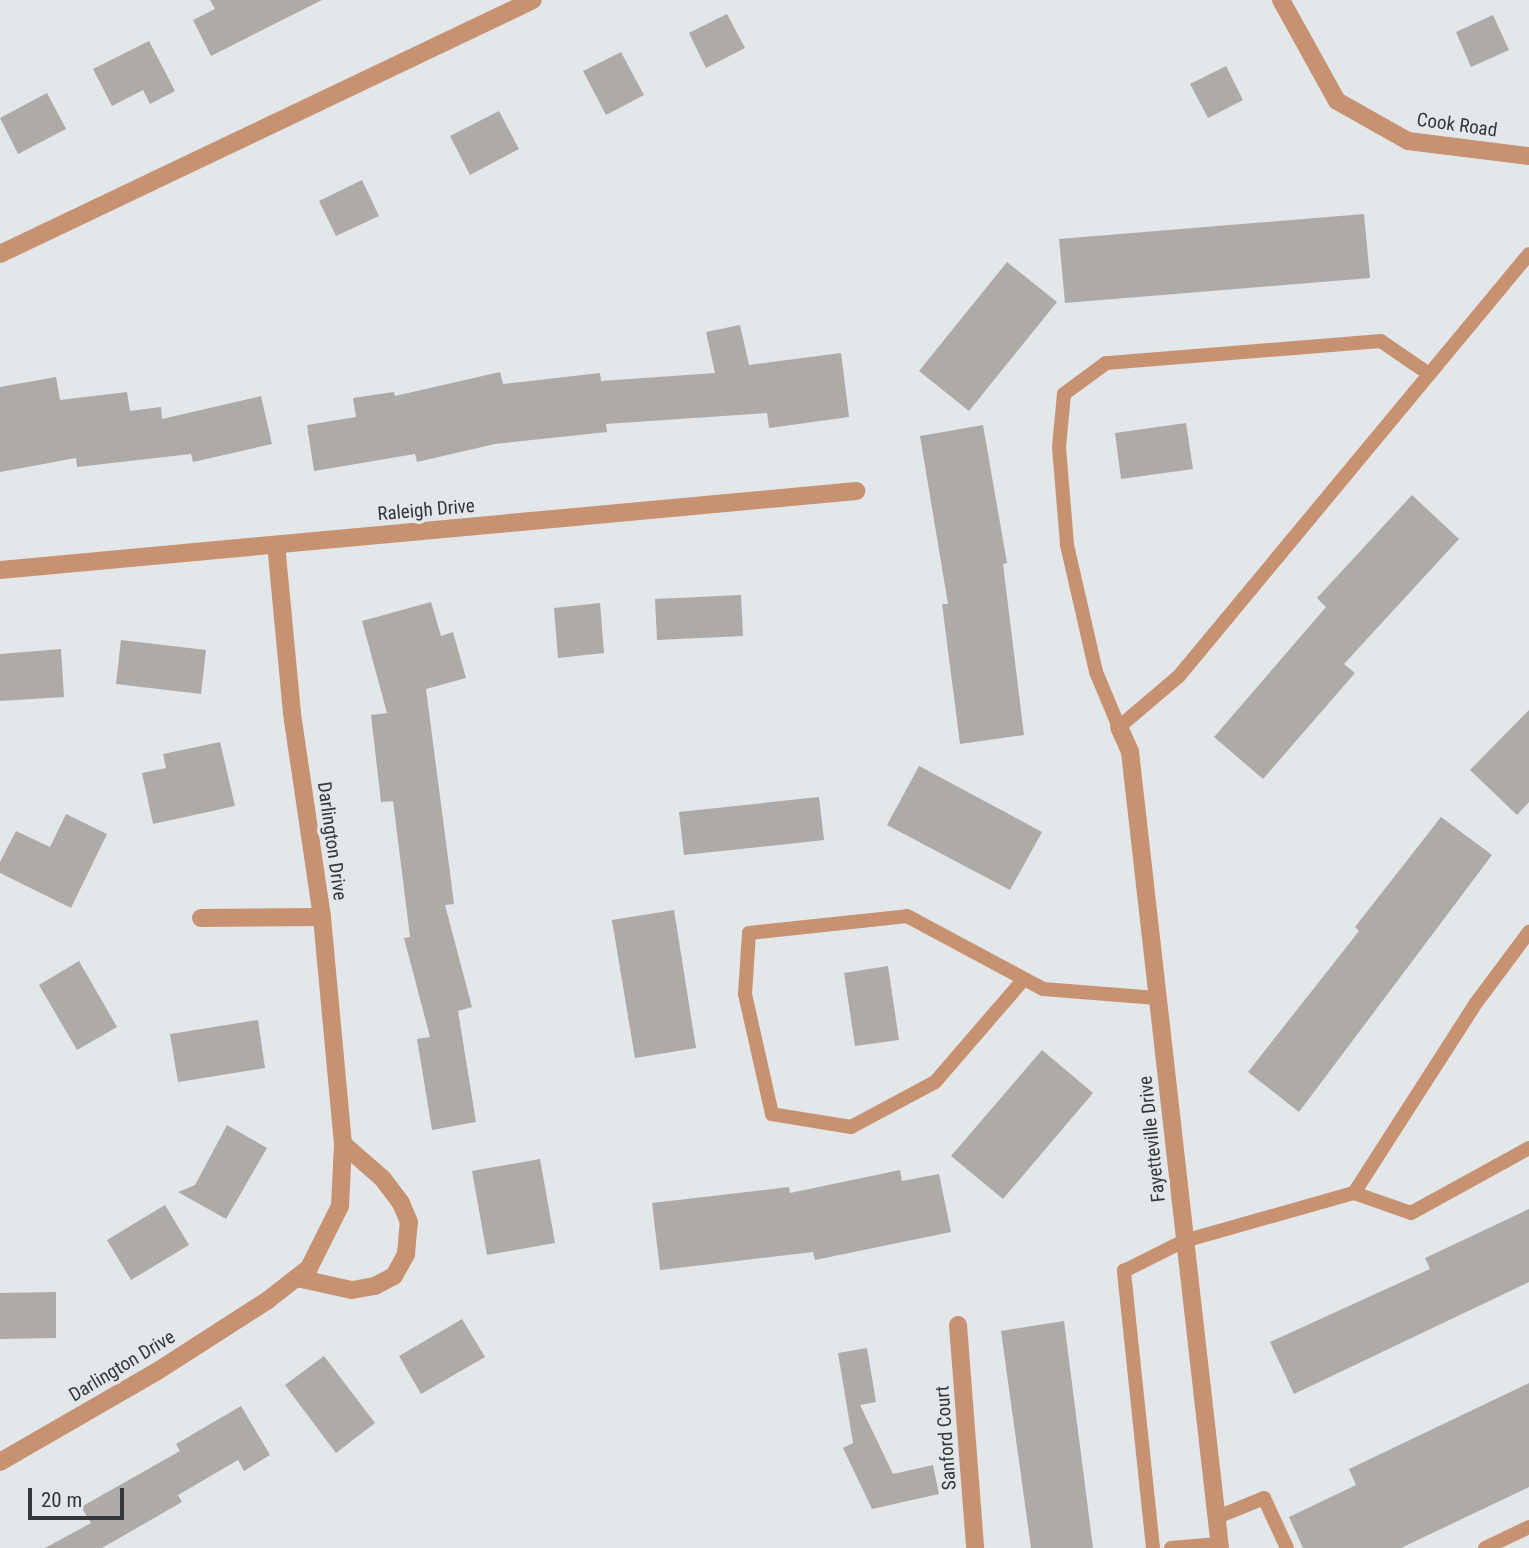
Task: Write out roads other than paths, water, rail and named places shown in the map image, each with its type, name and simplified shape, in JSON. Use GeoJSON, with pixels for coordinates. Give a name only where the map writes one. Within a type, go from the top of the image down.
{"type":"FeatureCollection","features":[{"type":"Feature","properties":{"kind":"street"},"geometry":{"type":"LineString","coordinates":[[0,254],[533,0]]}},
{"type":"Feature","properties":{"kind":"street","name":"Cook Road"},"geometry":{"type":"LineString","coordinates":[[1281,0],[1337,101],[1408,141],[1529,156]]}},
{"type":"Feature","properties":{"kind":"street","name":"Raleigh Drive"},"geometry":{"type":"LineString","coordinates":[[0,570],[856,491]]}},
{"type":"Feature","properties":{"kind":"street","name":"Darlington Drive"},"geometry":{"type":"LineString","coordinates":[[0,1462],[156,1372],[297,1278],[309,1268],[340,1206],[343,1144],[322,917],[292,713],[276,545]]}},
{"type":"Feature","properties":{"kind":"street","name":"Fayetteville Drive"},"geometry":{"type":"LineString","coordinates":[[1119,726],[1130,752],[1219,1546]]}},
{"type":"Feature","properties":{"kind":"street"},"geometry":{"type":"LineString","coordinates":[[201,918],[322,917]]}},
{"type":"Feature","properties":{"kind":"street"},"geometry":{"type":"LineString","coordinates":[[297,1278],[352,1290],[375,1286],[394,1276],[406,1254],[409,1222],[401,1203],[382,1178],[343,1144]]}},
{"type":"Feature","properties":{"kind":"street","name":"Sanford Court"},"geometry":{"type":"LineString","coordinates":[[958,1325],[975,1548]]}},
{"type":"Feature","properties":{"kind":"lane"},"geometry":{"type":"LineString","coordinates":[[1429,374],[1381,341],[1106,363],[1064,394],[1059,447],[1067,545],[1096,671],[1119,726],[1179,676],[1529,254]]}},
{"type":"Feature","properties":{"kind":"lane"},"geometry":{"type":"LineString","coordinates":[[1024,979],[935,1082],[850,1127],[772,1114],[745,994],[749,933],[907,916],[1043,989],[1157,998]]}},
{"type":"Feature","properties":{"kind":"lane"},"geometry":{"type":"LineString","coordinates":[[1354,1193],[1476,1003],[1529,932]]}},
{"type":"Feature","properties":{"kind":"lane"},"geometry":{"type":"LineString","coordinates":[[1153,1548],[1124,1271],[1184,1241],[1354,1193],[1411,1213],[1529,1148]]}},
{"type":"Feature","properties":{"kind":"lane"},"geometry":{"type":"LineString","coordinates":[[1215,1518],[1264,1498],[1287,1548]]}},
{"type":"Feature","properties":{"kind":"lane"},"geometry":{"type":"LineString","coordinates":[[1485,1548],[1529,1527]]}},
{"type":"Feature","properties":{"kind":"lane"},"geometry":{"type":"LineString","coordinates":[[1171,1548],[1219,1546]]}}]}
